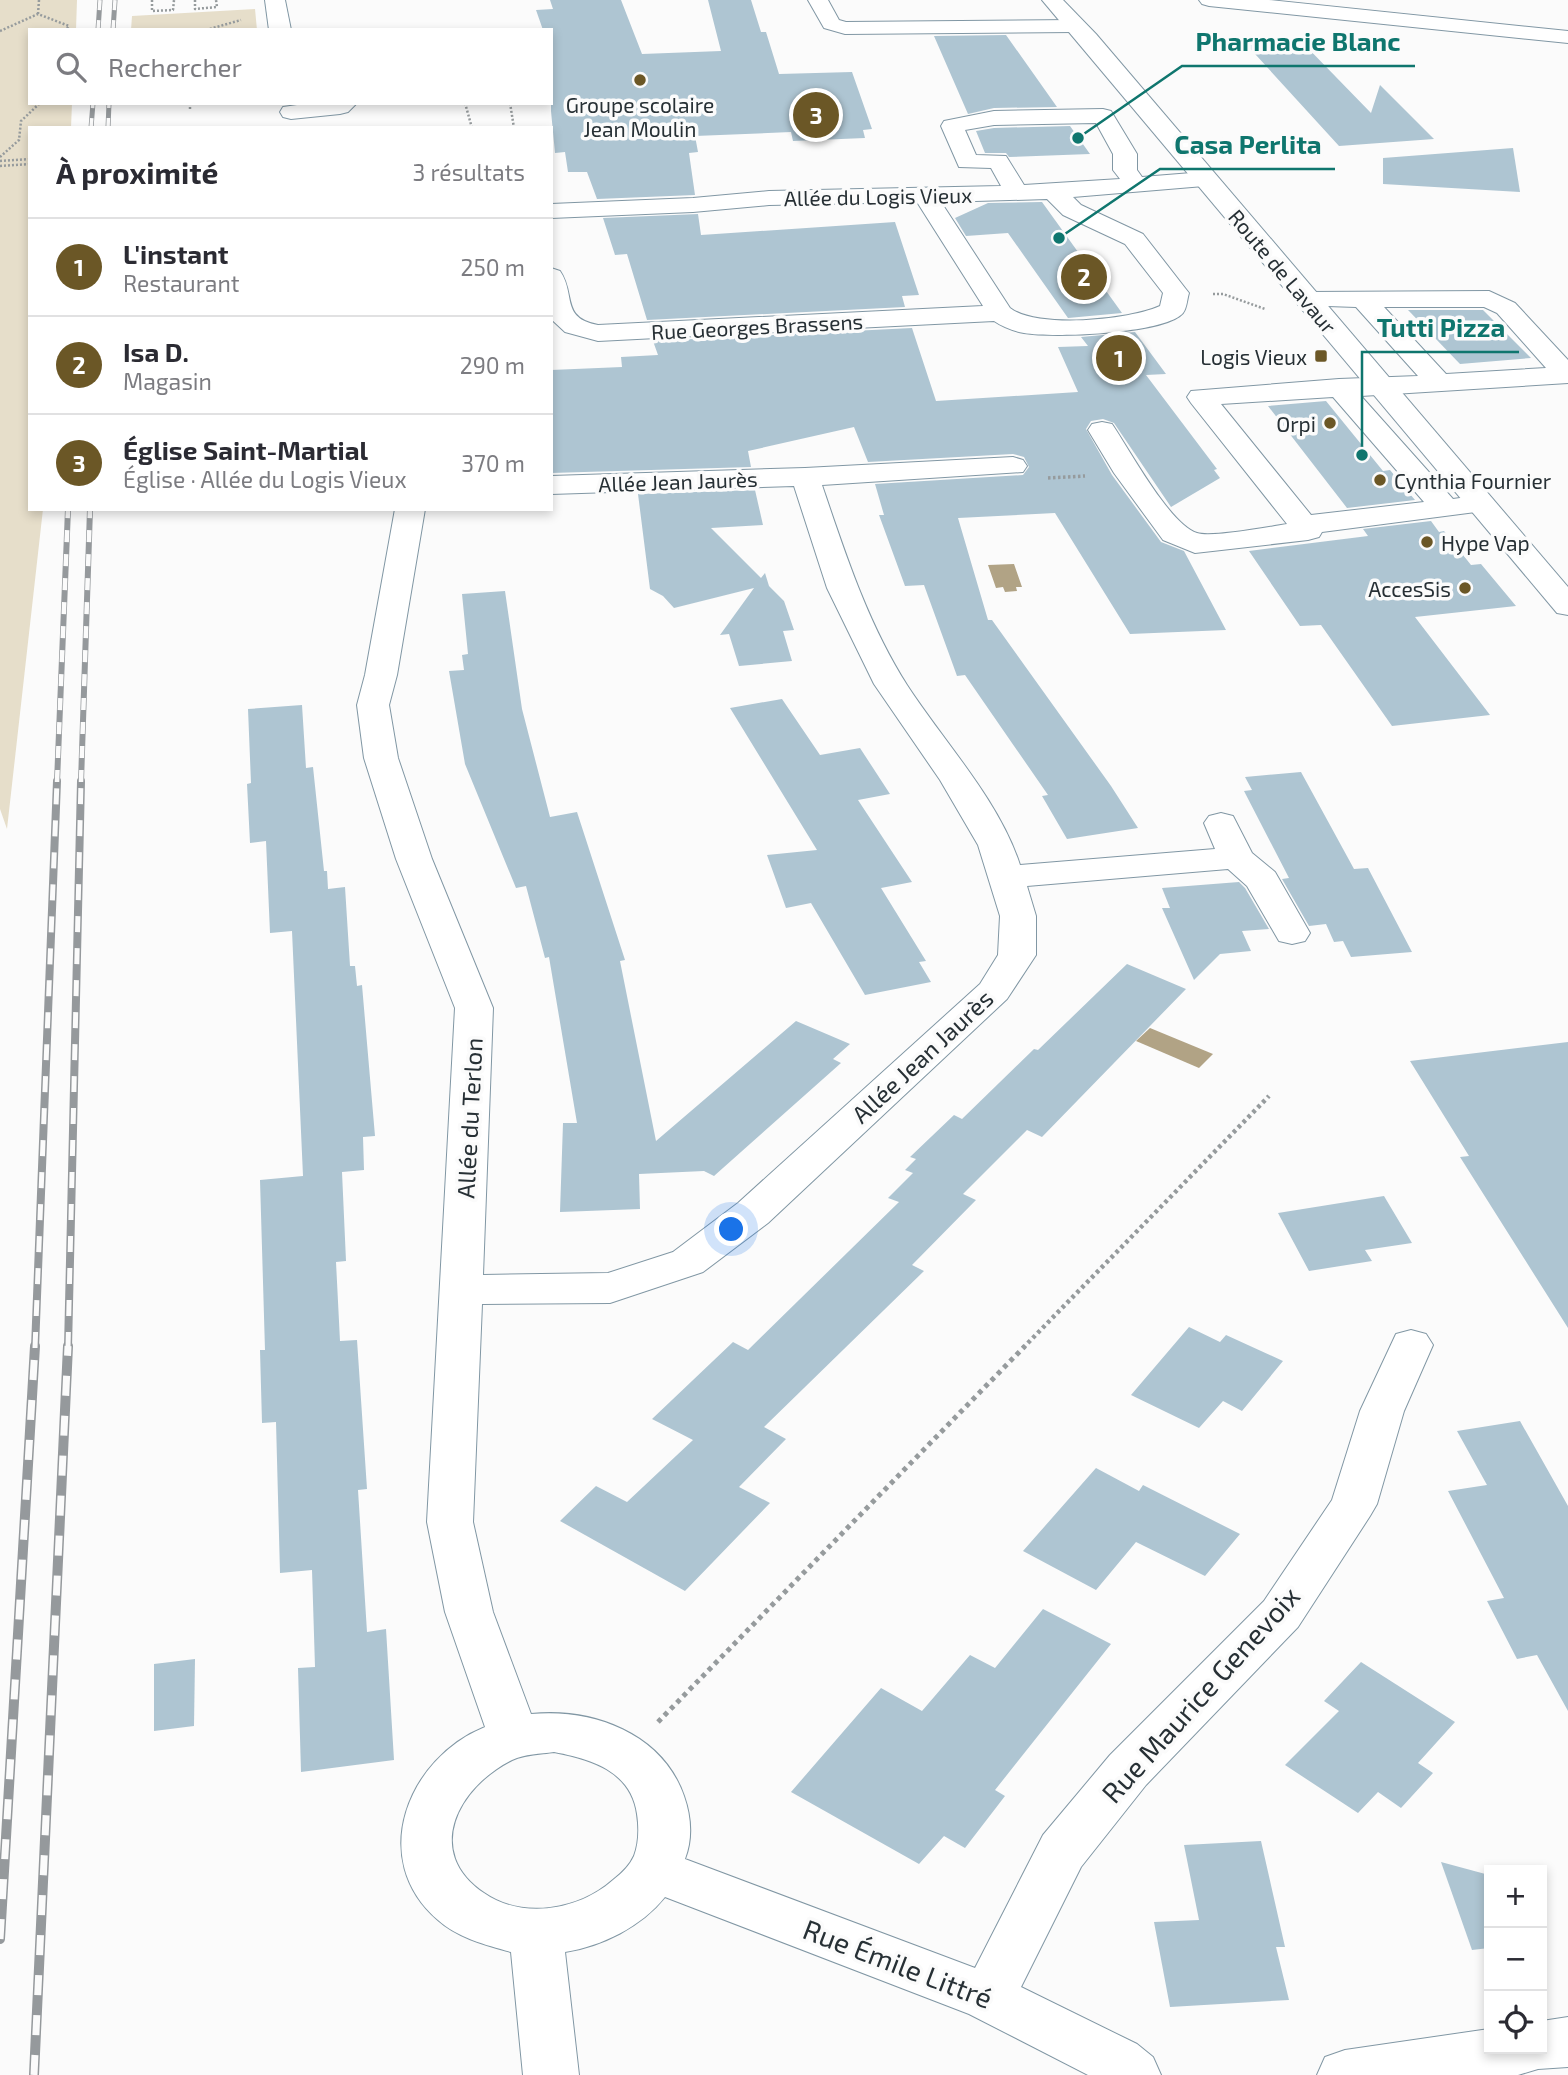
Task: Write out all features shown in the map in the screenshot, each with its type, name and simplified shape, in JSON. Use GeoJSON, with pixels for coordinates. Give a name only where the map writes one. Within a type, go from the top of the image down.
{"type":"FeatureCollection","features":[{"type":"Feature","properties":{"kind":"street"},"geometry":{"type":"LineString","coordinates":[[275,0],[280,28]]}},
{"type":"Feature","properties":{"kind":"street"},"geometry":{"type":"LineString","coordinates":[[818,0],[831,24],[845,28],[1016,27],[1081,33],[1091,7]]}},
{"type":"Feature","properties":{"kind":"street","name":"Route de Lavaur"},"geometry":{"type":"LineString","coordinates":[[1052,0],[1568,606]]}},
{"type":"Feature","properties":{"kind":"street"},"geometry":{"type":"LineString","coordinates":[[1209,0],[1489,20],[1568,37]]}},
{"type":"Feature","properties":{"kind":"street"},"geometry":{"type":"LineString","coordinates":[[1016,27],[1030,48]]}},
{"type":"Feature","properties":{"kind":"street"},"geometry":{"type":"LineString","coordinates":[[291,114],[340,105]]}},
{"type":"Feature","properties":{"kind":"street"},"geometry":{"type":"LineString","coordinates":[[1017,193],[998,161],[967,162],[952,126],[994,118],[1103,116],[1125,155],[1125,170],[1136,185]]}},
{"type":"Feature","properties":{"kind":"street","name":"Allée du Logis Vieux"},"geometry":{"type":"LineString","coordinates":[[553,211],[693,205],[769,198],[1053,192],[1204,179]]}},
{"type":"Feature","properties":{"kind":"street"},"geometry":{"type":"LineString","coordinates":[[925,196],[1000,313],[1023,325],[1091,335],[1155,318],[1172,310],[1176,293],[1135,239],[1072,210],[1053,192]]}},
{"type":"Feature","properties":{"kind":"street","name":"Rue Georges Brassens"},"geometry":{"type":"LineString","coordinates":[[553,285],[560,316],[568,325],[598,333],[1000,313]]}},
{"type":"Feature","properties":{"kind":"street"},"geometry":{"type":"LineString","coordinates":[[1102,430],[1128,472],[1174,534],[1195,544],[1308,531],[1200,397],[1567,375],[1506,308],[1496,301],[1483,298],[1308,300]]}},
{"type":"Feature","properties":{"kind":"street"},"geometry":{"type":"LineString","coordinates":[[1363,300],[1439,383]]}},
{"type":"Feature","properties":{"kind":"street"},"geometry":{"type":"LineString","coordinates":[[1339,387],[1445,508]]}},
{"type":"Feature","properties":{"kind":"street","name":"Allée Jean Jaurès"},"geometry":{"type":"LineString","coordinates":[[553,485],[805,477],[1013,466]]}},
{"type":"Feature","properties":{"kind":"street","name":"Allée Jean Jaurès"},"geometry":{"type":"LineString","coordinates":[[461,1290],[610,1287],[688,1262],[743,1221],[994,990],[1017,954],[1018,916],[996,845],[957,780],[890,684],[842,588],[805,477]]}},
{"type":"Feature","properties":{"kind":"street"},"geometry":{"type":"LineString","coordinates":[[1303,524],[1481,504]]}},
{"type":"Feature","properties":{"kind":"street","name":"Allée du Terlon"},"geometry":{"type":"LineString","coordinates":[[410,511],[381,675],[373,705],[381,758],[414,859],[474,1008],[450,1522],[469,1612],[514,1737]]}},
{"type":"Feature","properties":{"kind":"street"},"geometry":{"type":"LineString","coordinates":[[1221,823],[1236,858],[1262,880],[1293,933]]}},
{"type":"Feature","properties":{"kind":"street"},"geometry":{"type":"LineString","coordinates":[[1006,877],[1236,858]]}},
{"type":"Feature","properties":{"kind":"street","name":"Rue Maurice Genevoix"},"geometry":{"type":"LineString","coordinates":[[988,1997],[1062,1851],[1128,1770],[1280,1614],[1354,1504],[1382,1411],[1411,1345]]}},
{"type":"Feature","properties":{"kind":"street"},"geometry":{"type":"LineString","coordinates":[[554,1732],[593,1738],[627,1754],[650,1777],[663,1806],[664,1838],[654,1870],[634,1895],[606,1915],[573,1928],[536,1933],[500,1927],[467,1912],[442,1889],[429,1860],[426,1829],[435,1799],[454,1772],[482,1751],[514,1737],[554,1732]]}},
{"type":"Feature","properties":{"kind":"street","name":"Rue Émile Littré"},"geometry":{"type":"LineString","coordinates":[[654,1870],[988,1997],[1117,2062],[1133,2075]]}},
{"type":"Feature","properties":{"kind":"street"},"geometry":{"type":"LineString","coordinates":[[536,1933],[551,2075]]}},
{"type":"Feature","properties":{"kind":"street"},"geometry":{"type":"LineString","coordinates":[[1547,2045],[1568,2042]]}},
{"type":"Feature","properties":{"kind":"street"},"geometry":{"type":"LineString","coordinates":[[1345,2075],[1490,2054]]}},
{"type":"Feature","properties":{"kind":"path"},"geometry":{"type":"LineString","coordinates":[[38,14],[39,0]]}},
{"type":"Feature","properties":{"kind":"path"},"geometry":{"type":"LineString","coordinates":[[152,0],[152,11],[173,10],[174,0]]}},
{"type":"Feature","properties":{"kind":"path"},"geometry":{"type":"LineString","coordinates":[[195,0],[195,9],[217,8],[216,0]]}},
{"type":"Feature","properties":{"kind":"path"},"geometry":{"type":"LineString","coordinates":[[0,31],[38,14],[61,22],[69,26],[68,28]]}},
{"type":"Feature","properties":{"kind":"path"},"geometry":{"type":"LineString","coordinates":[[213,28],[247,19]]}},
{"type":"Feature","properties":{"kind":"path"},"geometry":{"type":"LineString","coordinates":[[0,161],[19,140],[21,121],[38,105]]}},
{"type":"Feature","properties":{"kind":"path"},"geometry":{"type":"LineString","coordinates":[[466,105],[471,126]]}},
{"type":"Feature","properties":{"kind":"path"},"geometry":{"type":"LineString","coordinates":[[510,105],[514,126]]}},
{"type":"Feature","properties":{"kind":"path"},"geometry":{"type":"LineString","coordinates":[[0,161],[28,162]]}},
{"type":"Feature","properties":{"kind":"path"},"geometry":{"type":"LineString","coordinates":[[1176,293],[1223,294],[1276,312]]}},
{"type":"Feature","properties":{"kind":"path"},"geometry":{"type":"LineString","coordinates":[[627,1754],[1269,1096]]}},
{"type":"Feature","properties":{"kind":"shaded area"},"geometry":{"type":"Polygon","coordinates":[[[0,0],[77,0],[76,28],[28,28],[28,105],[72,105],[71,126],[28,126],[28,511],[43,511],[7,829],[0,809],[0,0]]]}},
{"type":"Feature","properties":{"kind":"shaded area"},"geometry":{"type":"Polygon","coordinates":[[[255,9],[257,28],[131,28],[132,16],[255,9]]]}},
{"type":"Feature","properties":{"kind":"shaded area"},"geometry":{"type":"Polygon","coordinates":[[[1014,564],[1022,587],[1016,587],[1017,591],[1005,592],[1003,587],[996,588],[988,565],[1014,564]]]}},
{"type":"Feature","properties":{"kind":"shaded area"},"geometry":{"type":"Polygon","coordinates":[[[1150,1028],[1213,1054],[1199,1068],[1136,1041],[1150,1028]]]}},
{"type":"Feature","properties":{"kind":"building","name":"Groupe scolaire Jean Moulin"},"geometry":{"type":"Polygon","coordinates":[[[550,0],[621,0],[642,54],[721,51],[708,0],[751,0],[761,32],[766,32],[779,74],[852,72],[872,129],[863,130],[865,138],[793,141],[791,132],[695,136],[698,152],[689,153],[695,195],[597,199],[587,172],[568,172],[565,152],[555,153],[551,111],[553,28],[542,28],[536,10],[553,9],[550,0]]]}},
{"type":"Feature","properties":{"kind":"building"},"geometry":{"type":"Polygon","coordinates":[[[1006,35],[1057,107],[994,108],[968,114],[934,36],[1006,35]]]}},
{"type":"Feature","properties":{"kind":"building"},"geometry":{"type":"Polygon","coordinates":[[[1300,40],[1371,113],[1380,85],[1434,139],[1339,146],[1245,43],[1300,40]]]}},
{"type":"Feature","properties":{"kind":"building"},"geometry":{"type":"Polygon","coordinates":[[[1070,126],[1090,154],[1009,157],[1006,153],[985,153],[976,131],[994,128],[1070,126]]]}},
{"type":"Feature","properties":{"kind":"building"},"geometry":{"type":"Polygon","coordinates":[[[1513,148],[1520,192],[1383,184],[1383,158],[1513,148]]]}},
{"type":"Feature","properties":{"kind":"building"},"geometry":{"type":"Polygon","coordinates":[[[1042,202],[1122,313],[1068,318],[1008,233],[966,236],[955,218],[988,203],[1042,202]]]}},
{"type":"Feature","properties":{"kind":"building"},"geometry":{"type":"Polygon","coordinates":[[[698,214],[701,235],[895,222],[919,295],[902,296],[905,307],[647,320],[627,254],[615,255],[603,218],[698,214]]]}},
{"type":"Feature","properties":{"kind":"building"},"geometry":{"type":"Polygon","coordinates":[[[1408,310],[1483,310],[1531,358],[1460,364],[1408,310]]]}},
{"type":"Feature","properties":{"kind":"building"},"geometry":{"type":"Polygon","coordinates":[[[912,328],[936,401],[1078,392],[1058,347],[1088,346],[1081,337],[1135,332],[1166,374],[1146,375],[1217,469],[1214,470],[1220,478],[1171,507],[1114,423],[1103,419],[1091,421],[1086,429],[1112,475],[1161,542],[1184,551],[1226,630],[1130,634],[1055,513],[958,518],[988,620],[992,620],[1138,828],[1067,839],[1042,796],[1048,795],[965,675],[957,676],[924,585],[905,586],[879,515],[884,515],[875,484],[1023,475],[1029,467],[1024,457],[1013,454],[868,462],[854,427],[748,451],[751,467],[553,473],[553,370],[622,367],[621,357],[658,355],[653,341],[912,328]]]}},
{"type":"Feature","properties":{"kind":"building"},"geometry":{"type":"Polygon","coordinates":[[[1326,401],[1383,471],[1390,470],[1415,500],[1347,508],[1268,406],[1326,401]]]}},
{"type":"Feature","properties":{"kind":"building"},"geometry":{"type":"Polygon","coordinates":[[[755,490],[763,525],[711,528],[761,578],[765,573],[769,586],[784,601],[794,630],[783,631],[792,661],[739,666],[729,634],[720,635],[754,588],[674,608],[663,596],[650,589],[638,494],[755,490]]]}},
{"type":"Feature","properties":{"kind":"building"},"geometry":{"type":"Polygon","coordinates":[[[1431,521],[1439,532],[1444,531],[1471,565],[1481,564],[1516,606],[1415,617],[1490,715],[1392,726],[1321,625],[1300,626],[1249,551],[1368,536],[1363,529],[1431,521]]]}},
{"type":"Feature","properties":{"kind":"building"},"geometry":{"type":"Polygon","coordinates":[[[505,591],[522,709],[550,817],[577,812],[625,960],[620,961],[656,1141],[796,1021],[850,1044],[833,1059],[841,1063],[714,1176],[704,1171],[639,1174],[640,1209],[560,1212],[563,1123],[577,1123],[549,957],[545,958],[526,886],[516,888],[465,764],[449,671],[464,670],[462,655],[468,654],[462,594],[505,591]]]}},
{"type":"Feature","properties":{"kind":"building"},"geometry":{"type":"Polygon","coordinates":[[[782,699],[820,755],[860,748],[890,794],[858,800],[912,882],[881,888],[926,961],[919,962],[931,982],[865,995],[811,903],[786,908],[767,855],[817,850],[730,708],[782,699]]]}},
{"type":"Feature","properties":{"kind":"building"},"geometry":{"type":"Polygon","coordinates":[[[302,705],[306,768],[313,767],[324,871],[327,871],[328,889],[345,887],[350,966],[355,966],[357,986],[362,985],[375,1136],[363,1137],[364,1170],[342,1172],[346,1261],[336,1262],[340,1341],[357,1340],[367,1489],[358,1490],[367,1632],[386,1629],[394,1760],[301,1772],[298,1668],[315,1667],[312,1570],[280,1573],[276,1422],[262,1423],[260,1350],[265,1350],[260,1180],[303,1176],[292,931],[270,933],[266,841],[250,843],[247,784],[251,783],[248,709],[302,705]]]}},
{"type":"Feature","properties":{"kind":"building"},"geometry":{"type":"Polygon","coordinates":[[[1301,772],[1354,869],[1368,868],[1412,952],[1351,957],[1343,941],[1334,942],[1326,924],[1309,926],[1282,879],[1289,878],[1244,791],[1252,790],[1245,777],[1301,772]]]}},
{"type":"Feature","properties":{"kind":"building"},"geometry":{"type":"Polygon","coordinates":[[[1239,882],[1269,929],[1242,931],[1251,951],[1220,954],[1194,980],[1162,908],[1170,908],[1162,888],[1239,882]]]}},
{"type":"Feature","properties":{"kind":"building"},"geometry":{"type":"Polygon","coordinates":[[[1127,964],[1186,989],[1042,1137],[1027,1130],[963,1194],[976,1200],[912,1265],[924,1271],[764,1427],[786,1439],[739,1487],[770,1503],[685,1591],[560,1521],[596,1486],[627,1502],[693,1440],[652,1419],[733,1342],[748,1350],[899,1202],[888,1198],[913,1173],[905,1170],[916,1159],[910,1157],[954,1115],[962,1119],[1127,964]]]}},
{"type":"Feature","properties":{"kind":"building"},"geometry":{"type":"Polygon","coordinates":[[[1568,1042],[1568,1328],[1460,1157],[1469,1156],[1410,1061],[1568,1042]]]}},
{"type":"Feature","properties":{"kind":"building"},"geometry":{"type":"Polygon","coordinates":[[[1384,1196],[1412,1243],[1365,1250],[1372,1261],[1309,1271],[1278,1213],[1384,1196]]]}},
{"type":"Feature","properties":{"kind":"building"},"geometry":{"type":"Polygon","coordinates":[[[1189,1327],[1220,1342],[1226,1335],[1283,1361],[1242,1411],[1223,1401],[1199,1428],[1131,1395],[1189,1327]]]}},
{"type":"Feature","properties":{"kind":"building"},"geometry":{"type":"Polygon","coordinates":[[[1520,1421],[1568,1506],[1568,1711],[1537,1655],[1517,1659],[1487,1601],[1504,1598],[1448,1491],[1487,1485],[1457,1431],[1520,1421]]]}},
{"type":"Feature","properties":{"kind":"building"},"geometry":{"type":"Polygon","coordinates":[[[1096,1468],[1139,1491],[1143,1485],[1240,1534],[1205,1576],[1136,1542],[1096,1590],[1023,1551],[1096,1468]]]}},
{"type":"Feature","properties":{"kind":"building"},"geometry":{"type":"Polygon","coordinates":[[[1043,1609],[1111,1644],[995,1790],[1005,1796],[965,1848],[944,1836],[919,1864],[791,1792],[881,1688],[922,1711],[970,1655],[995,1668],[1043,1609]]]}},
{"type":"Feature","properties":{"kind":"building"},"geometry":{"type":"Polygon","coordinates":[[[195,1659],[194,1726],[154,1731],[154,1664],[195,1659]]]}},
{"type":"Feature","properties":{"kind":"building"},"geometry":{"type":"Polygon","coordinates":[[[1361,1662],[1455,1722],[1418,1763],[1433,1773],[1401,1808],[1378,1792],[1358,1813],[1285,1765],[1339,1711],[1324,1701],[1361,1662]]]}},
{"type":"Feature","properties":{"kind":"building"},"geometry":{"type":"Polygon","coordinates":[[[1261,1841],[1285,1947],[1276,1947],[1289,2000],[1170,2007],[1154,1922],[1199,1920],[1184,1845],[1261,1841]]]}},
{"type":"Feature","properties":{"kind":"building"},"geometry":{"type":"Polygon","coordinates":[[[1441,1862],[1484,1874],[1484,1949],[1472,1950],[1441,1862]]]}},
{"type":"Feature","properties":{"kind":"railway"},"geometry":{"type":"LineString","coordinates":[[98,28],[100,0]]}},
{"type":"Feature","properties":{"kind":"railway"},"geometry":{"type":"LineString","coordinates":[[113,28],[115,0]]}},
{"type":"Feature","properties":{"kind":"railway"},"geometry":{"type":"LineString","coordinates":[[91,126],[93,105]]}},
{"type":"Feature","properties":{"kind":"railway"},"geometry":{"type":"LineString","coordinates":[[108,126],[109,105]]}},
{"type":"Feature","properties":{"kind":"railway"},"geometry":{"type":"LineString","coordinates":[[57,782],[68,511]]}},
{"type":"Feature","properties":{"kind":"railway"},"geometry":{"type":"LineString","coordinates":[[81,782],[90,511]]}},
{"type":"Feature","properties":{"kind":"railway"},"geometry":{"type":"LineString","coordinates":[[35,1348],[57,781]]}},
{"type":"Feature","properties":{"kind":"railway"},"geometry":{"type":"LineString","coordinates":[[68,1348],[81,781]]}},
{"type":"Feature","properties":{"kind":"railway"},"geometry":{"type":"LineString","coordinates":[[0,1939],[35,1346]]}},
{"type":"Feature","properties":{"kind":"railway"},"geometry":{"type":"LineString","coordinates":[[34,2075],[68,1346]]}},
{"type":"Feature","properties":{"kind":"place","name":"Groupe scolaire Jean Moulin"},"geometry":{"type":"Point","coordinates":[640,80]}},
{"type":"Feature","properties":{"kind":"place","name":"Église Saint-Martial"},"geometry":{"type":"Point","coordinates":[816,115]}},
{"type":"Feature","properties":{"kind":"place","name":"Pharmacie Blanc"},"geometry":{"type":"Point","coordinates":[1078,138]}},
{"type":"Feature","properties":{"kind":"place","name":"Casa Perlita"},"geometry":{"type":"Point","coordinates":[1059,238]}},
{"type":"Feature","properties":{"kind":"place","name":"Isa D."},"geometry":{"type":"Point","coordinates":[1084,277]}},
{"type":"Feature","properties":{"kind":"place","name":"Logis Vieux"},"geometry":{"type":"Point","coordinates":[1321,356]}},
{"type":"Feature","properties":{"kind":"place","name":"L'instant"},"geometry":{"type":"Point","coordinates":[1119,358]}},
{"type":"Feature","properties":{"kind":"place","name":"Orpi"},"geometry":{"type":"Point","coordinates":[1330,423]}},
{"type":"Feature","properties":{"kind":"place","name":"Tutti Pizza"},"geometry":{"type":"Point","coordinates":[1362,455]}},
{"type":"Feature","properties":{"kind":"place","name":"Cynthia Fournier"},"geometry":{"type":"Point","coordinates":[1380,480]}},
{"type":"Feature","properties":{"kind":"place","name":"Hype Vap"},"geometry":{"type":"Point","coordinates":[1427,542]}},
{"type":"Feature","properties":{"kind":"place","name":"AccesSis"},"geometry":{"type":"Point","coordinates":[1465,588]}}]}
